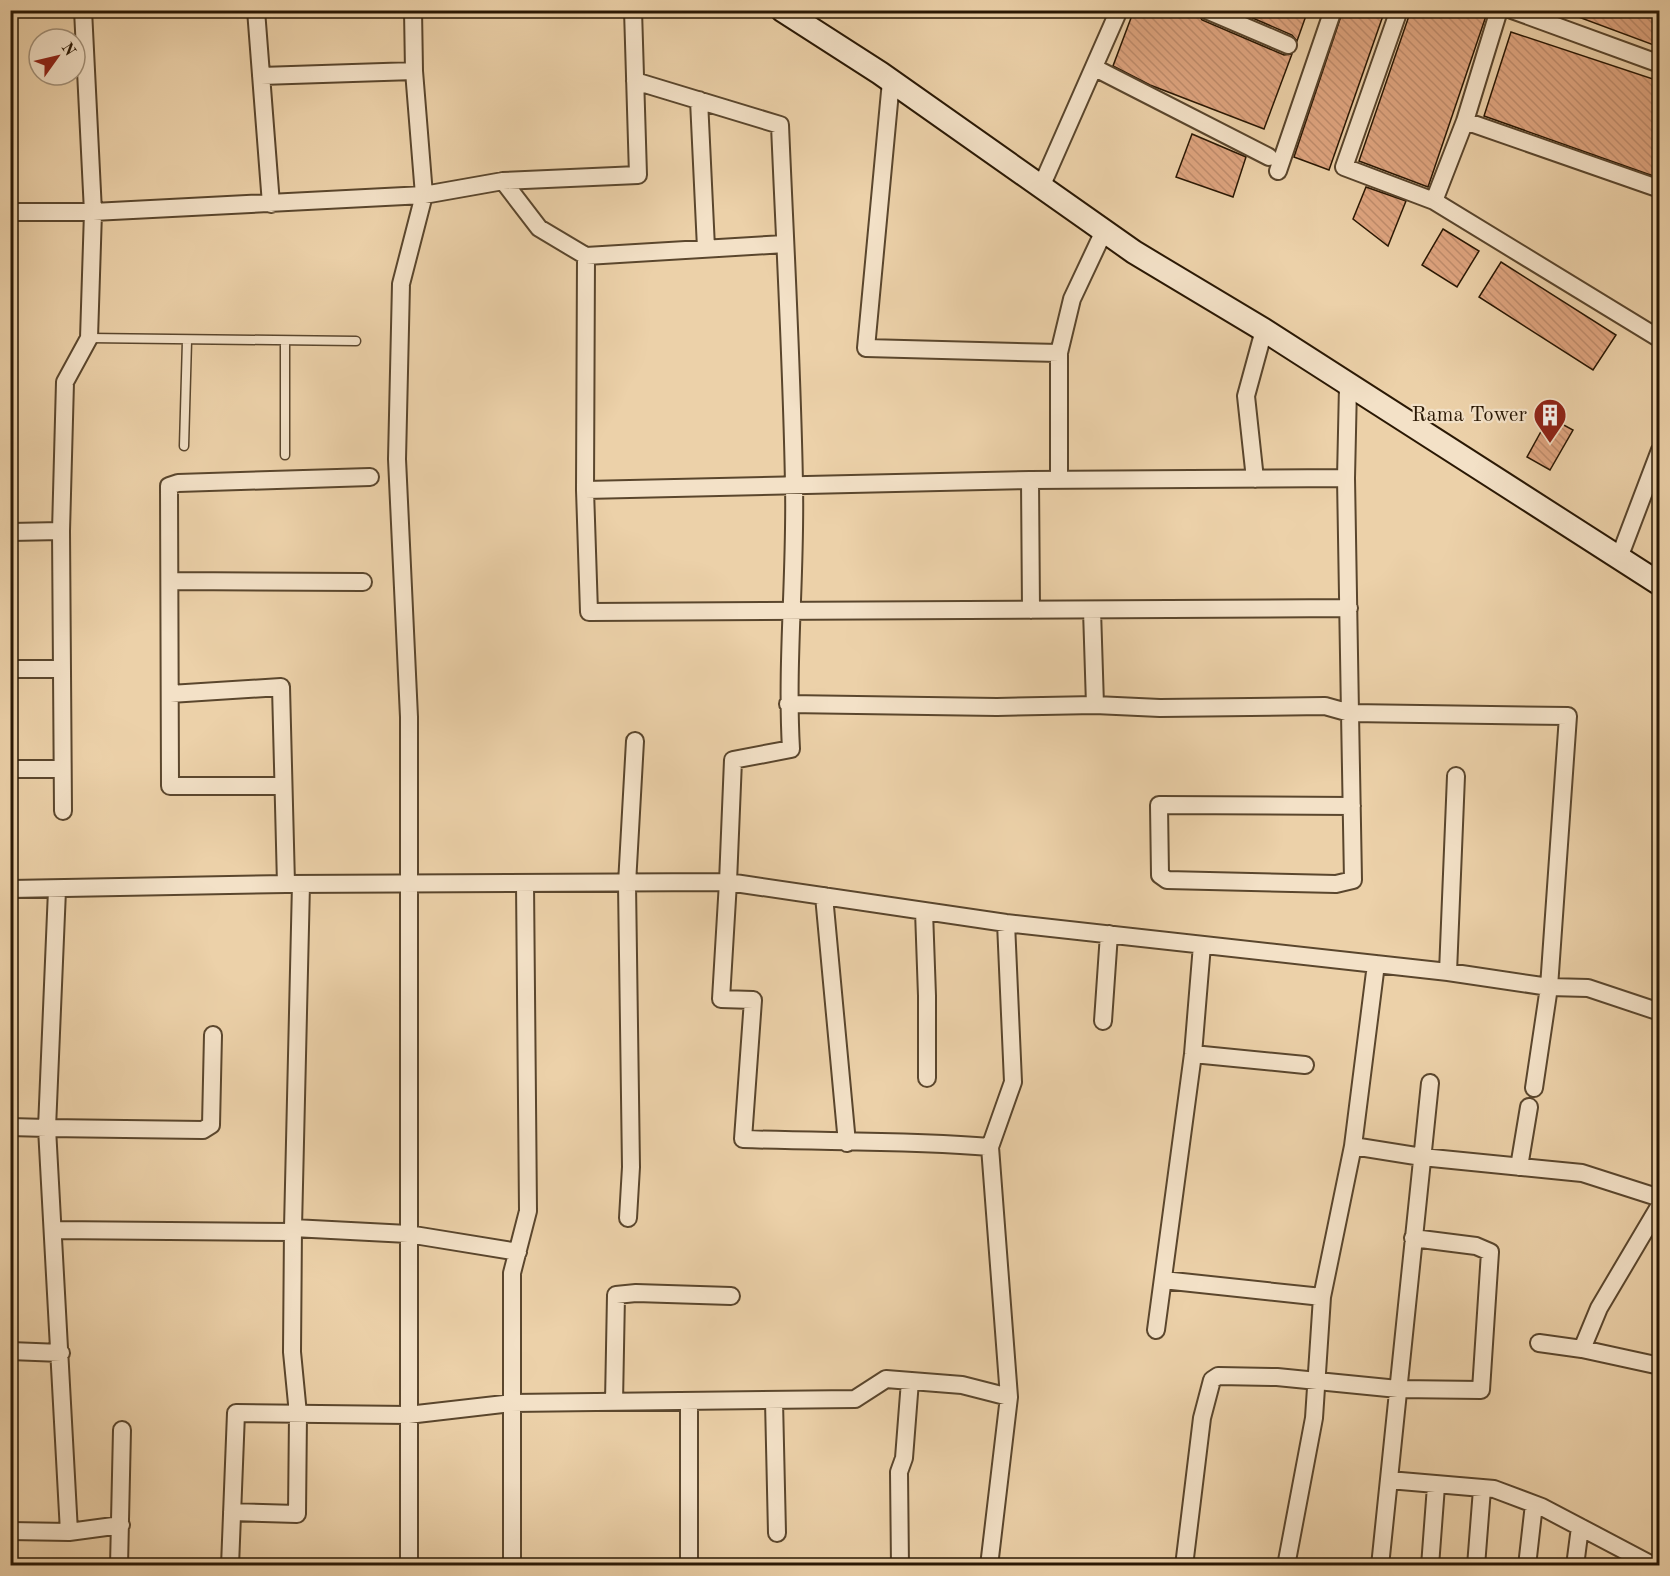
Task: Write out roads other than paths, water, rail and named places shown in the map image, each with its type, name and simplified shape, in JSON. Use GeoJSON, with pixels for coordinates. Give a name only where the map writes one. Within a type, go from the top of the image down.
{"type":"FeatureCollection","features":[{"type":"Feature","properties":{"kind":"street"},"geometry":{"type":"LineString","coordinates":[[63,811],[60,669],[65,382],[89,339],[93,212],[83,10]]}},
{"type":"Feature","properties":{"kind":"street"},"geometry":{"type":"LineString","coordinates":[[256,10],[271,204]]}},
{"type":"Feature","properties":{"kind":"street"},"geometry":{"type":"LineString","coordinates":[[409,1566],[407,1047],[410,884],[409,717],[397,459],[401,284],[424,195],[414,71],[413,10]]}},
{"type":"Feature","properties":{"kind":"street"},"geometry":{"type":"LineString","coordinates":[[10,212],[93,212],[271,204],[424,195],[503,181],[639,175],[633,10]]}},
{"type":"Feature","properties":{"kind":"street"},"geometry":{"type":"LineString","coordinates":[[782,10],[891,81],[1134,252],[1264,330],[1659,584]]}},
{"type":"Feature","properties":{"kind":"street"},"geometry":{"type":"LineString","coordinates":[[1041,187],[1119,10]]}},
{"type":"Feature","properties":{"kind":"street"},"geometry":{"type":"LineString","coordinates":[[1206,10],[1288,45]]}},
{"type":"Feature","properties":{"kind":"street"},"geometry":{"type":"LineString","coordinates":[[1095,68],[1273,164],[1333,10]]}},
{"type":"Feature","properties":{"kind":"street"},"geometry":{"type":"LineString","coordinates":[[1399,10],[1344,167],[1434,201],[1659,339]]}},
{"type":"Feature","properties":{"kind":"street"},"geometry":{"type":"LineString","coordinates":[[1434,201],[1465,121],[1499,10]]}},
{"type":"Feature","properties":{"kind":"street"},"geometry":{"type":"LineString","coordinates":[[1512,10],[1659,64]]}},
{"type":"Feature","properties":{"kind":"street"},"geometry":{"type":"LineString","coordinates":[[261,76],[414,71]]}},
{"type":"Feature","properties":{"kind":"street"},"geometry":{"type":"LineString","coordinates":[[635,81],[780,126],[794,485],[793,613],[789,704],[791,749],[733,760],[721,999],[753,1000],[743,1138],[847,1143],[926,1141],[990,1147]]}},
{"type":"Feature","properties":{"kind":"street"},"geometry":{"type":"LineString","coordinates":[[891,81],[866,348],[1059,353]]}},
{"type":"Feature","properties":{"kind":"street"},"geometry":{"type":"LineString","coordinates":[[699,100],[706,248]]}},
{"type":"Feature","properties":{"kind":"street"},"geometry":{"type":"LineString","coordinates":[[1465,121],[1659,189]]}},
{"type":"Feature","properties":{"kind":"street"},"geometry":{"type":"LineString","coordinates":[[503,181],[538,228],[586,256],[784,244]]}},
{"type":"Feature","properties":{"kind":"street"},"geometry":{"type":"LineString","coordinates":[[1059,480],[1059,353],[1072,299],[1104,231]]}},
{"type":"Feature","properties":{"kind":"street"},"geometry":{"type":"LineString","coordinates":[[586,256],[585,490],[590,612],[793,613],[1349,608]]}},
{"type":"Feature","properties":{"kind":"street"},"geometry":{"type":"LineString","coordinates":[[1255,479],[1246,396],[1264,330]]}},
{"type":"Feature","properties":{"kind":"street"},"geometry":{"type":"LineString","coordinates":[[1348,386],[1346,478],[1349,608],[1350,713],[1352,806],[1353,880],[1336,884],[1167,880],[1160,875],[1159,805],[1352,806]]}},
{"type":"Feature","properties":{"kind":"street"},"geometry":{"type":"LineString","coordinates":[[1619,558],[1659,450]]}},
{"type":"Feature","properties":{"kind":"street"},"geometry":{"type":"LineString","coordinates":[[282,786],[170,786],[169,486],[178,483],[370,477]]}},
{"type":"Feature","properties":{"kind":"street"},"geometry":{"type":"LineString","coordinates":[[585,490],[1030,480],[1346,478]]}},
{"type":"Feature","properties":{"kind":"street"},"geometry":{"type":"LineString","coordinates":[[1030,480],[1030,610]]}},
{"type":"Feature","properties":{"kind":"street"},"geometry":{"type":"LineString","coordinates":[[10,531],[61,531]]}},
{"type":"Feature","properties":{"kind":"street"},"geometry":{"type":"LineString","coordinates":[[171,581],[363,582]]}},
{"type":"Feature","properties":{"kind":"street"},"geometry":{"type":"LineString","coordinates":[[1092,610],[1095,705]]}},
{"type":"Feature","properties":{"kind":"street"},"geometry":{"type":"LineString","coordinates":[[10,669],[60,669]]}},
{"type":"Feature","properties":{"kind":"street"},"geometry":{"type":"LineString","coordinates":[[170,694],[281,687],[282,786],[293,884],[292,1352],[298,1414],[297,1514],[232,1512]]}},
{"type":"Feature","properties":{"kind":"street"},"geometry":{"type":"LineString","coordinates":[[789,704],[997,707],[1095,705],[1160,708],[1325,706],[1350,713],[1568,716],[1549,987],[1534,1088]]}},
{"type":"Feature","properties":{"kind":"street"},"geometry":{"type":"LineString","coordinates":[[628,1218],[631,1167],[628,882],[634,741]]}},
{"type":"Feature","properties":{"kind":"street"},"geometry":{"type":"LineString","coordinates":[[10,769],[62,769]]}},
{"type":"Feature","properties":{"kind":"street"},"geometry":{"type":"LineString","coordinates":[[1448,972],[1456,777]]}},
{"type":"Feature","properties":{"kind":"street"},"geometry":{"type":"LineString","coordinates":[[10,889],[57,890],[293,884],[728,882],[1006,923],[1448,972],[1549,987],[1588,988],[1659,1012]]}},
{"type":"Feature","properties":{"kind":"street"},"geometry":{"type":"LineString","coordinates":[[512,1566],[512,1273],[528,1211],[525,883]]}},
{"type":"Feature","properties":{"kind":"street"},"geometry":{"type":"LineString","coordinates":[[57,890],[47,1128],[69,1532]]}},
{"type":"Feature","properties":{"kind":"street"},"geometry":{"type":"LineString","coordinates":[[824,896],[847,1143]]}},
{"type":"Feature","properties":{"kind":"street"},"geometry":{"type":"LineString","coordinates":[[924,911],[927,1078]]}},
{"type":"Feature","properties":{"kind":"street"},"geometry":{"type":"LineString","coordinates":[[989,1566],[1009,1397],[990,1147],[1013,1082],[1006,923]]}},
{"type":"Feature","properties":{"kind":"street"},"geometry":{"type":"LineString","coordinates":[[1103,1021],[1109,934]]}},
{"type":"Feature","properties":{"kind":"street"},"geometry":{"type":"LineString","coordinates":[[1156,1330],[1193,1054],[1202,945]]}},
{"type":"Feature","properties":{"kind":"street"},"geometry":{"type":"LineString","coordinates":[[1286,1566],[1314,1418],[1322,1297],[1353,1146],[1376,964]]}},
{"type":"Feature","properties":{"kind":"street"},"geometry":{"type":"LineString","coordinates":[[10,1127],[203,1130],[210,1125],[213,1035]]}},
{"type":"Feature","properties":{"kind":"street"},"geometry":{"type":"LineString","coordinates":[[1193,1054],[1305,1065]]}},
{"type":"Feature","properties":{"kind":"street"},"geometry":{"type":"LineString","coordinates":[[1380,1566],[1430,1083]]}},
{"type":"Feature","properties":{"kind":"street"},"geometry":{"type":"LineString","coordinates":[[1519,1167],[1529,1107]]}},
{"type":"Feature","properties":{"kind":"street"},"geometry":{"type":"LineString","coordinates":[[1353,1146],[1422,1157],[1582,1173],[1659,1198]]}},
{"type":"Feature","properties":{"kind":"street"},"geometry":{"type":"LineString","coordinates":[[1582,1349],[1599,1308],[1659,1205]]}},
{"type":"Feature","properties":{"kind":"street"},"geometry":{"type":"LineString","coordinates":[[53,1230],[293,1230],[408,1234],[518,1252]]}},
{"type":"Feature","properties":{"kind":"street"},"geometry":{"type":"LineString","coordinates":[[1184,1566],[1202,1418],[1212,1380],[1218,1376],[1237,1375],[1398,1389],[1481,1390],[1490,1252],[1476,1246],[1413,1238]]}},
{"type":"Feature","properties":{"kind":"street"},"geometry":{"type":"LineString","coordinates":[[1163,1280],[1322,1297]]}},
{"type":"Feature","properties":{"kind":"street"},"geometry":{"type":"LineString","coordinates":[[614,1402],[616,1295],[636,1293],[731,1296]]}},
{"type":"Feature","properties":{"kind":"street"},"geometry":{"type":"LineString","coordinates":[[1539,1343],[1582,1349],[1659,1366]]}},
{"type":"Feature","properties":{"kind":"street"},"geometry":{"type":"LineString","coordinates":[[10,1351],[61,1353]]}},
{"type":"Feature","properties":{"kind":"street"},"geometry":{"type":"LineString","coordinates":[[230,1566],[236,1413],[408,1414],[512,1403],[855,1399],[886,1380],[962,1385],[1009,1397]]}},
{"type":"Feature","properties":{"kind":"street"},"geometry":{"type":"LineString","coordinates":[[900,1566],[899,1472],[904,1458],[910,1381]]}},
{"type":"Feature","properties":{"kind":"street"},"geometry":{"type":"LineString","coordinates":[[774,1401],[777,1533]]}},
{"type":"Feature","properties":{"kind":"street"},"geometry":{"type":"LineString","coordinates":[[689,1402],[689,1566]]}},
{"type":"Feature","properties":{"kind":"street"},"geometry":{"type":"LineString","coordinates":[[119,1566],[122,1430]]}},
{"type":"Feature","properties":{"kind":"street"},"geometry":{"type":"LineString","coordinates":[[1389,1480],[1436,1486],[1494,1489],[1534,1504],[1580,1527],[1626,1559],[1654,1566]]}},
{"type":"Feature","properties":{"kind":"street"},"geometry":{"type":"LineString","coordinates":[[1430,1566],[1436,1486]]}},
{"type":"Feature","properties":{"kind":"street"},"geometry":{"type":"LineString","coordinates":[[1476,1566],[1482,1489]]}},
{"type":"Feature","properties":{"kind":"street"},"geometry":{"type":"LineString","coordinates":[[1527,1566],[1534,1504]]}},
{"type":"Feature","properties":{"kind":"street"},"geometry":{"type":"LineString","coordinates":[[10,1530],[69,1532],[121,1525]]}},
{"type":"Feature","properties":{"kind":"street"},"geometry":{"type":"LineString","coordinates":[[1575,1566],[1580,1527]]}},
{"type":"Feature","properties":{"kind":"lane"},"geometry":{"type":"LineString","coordinates":[[89,339],[356,341]]}},
{"type":"Feature","properties":{"kind":"lane"},"geometry":{"type":"LineString","coordinates":[[184,446],[187,341]]}},
{"type":"Feature","properties":{"kind":"lane"},"geometry":{"type":"LineString","coordinates":[[285,342],[285,455]]}},
{"type":"Feature","properties":{"kind":"place","name":"Rama Tower"},"geometry":{"type":"Point","coordinates":[1550,444]}}]}
